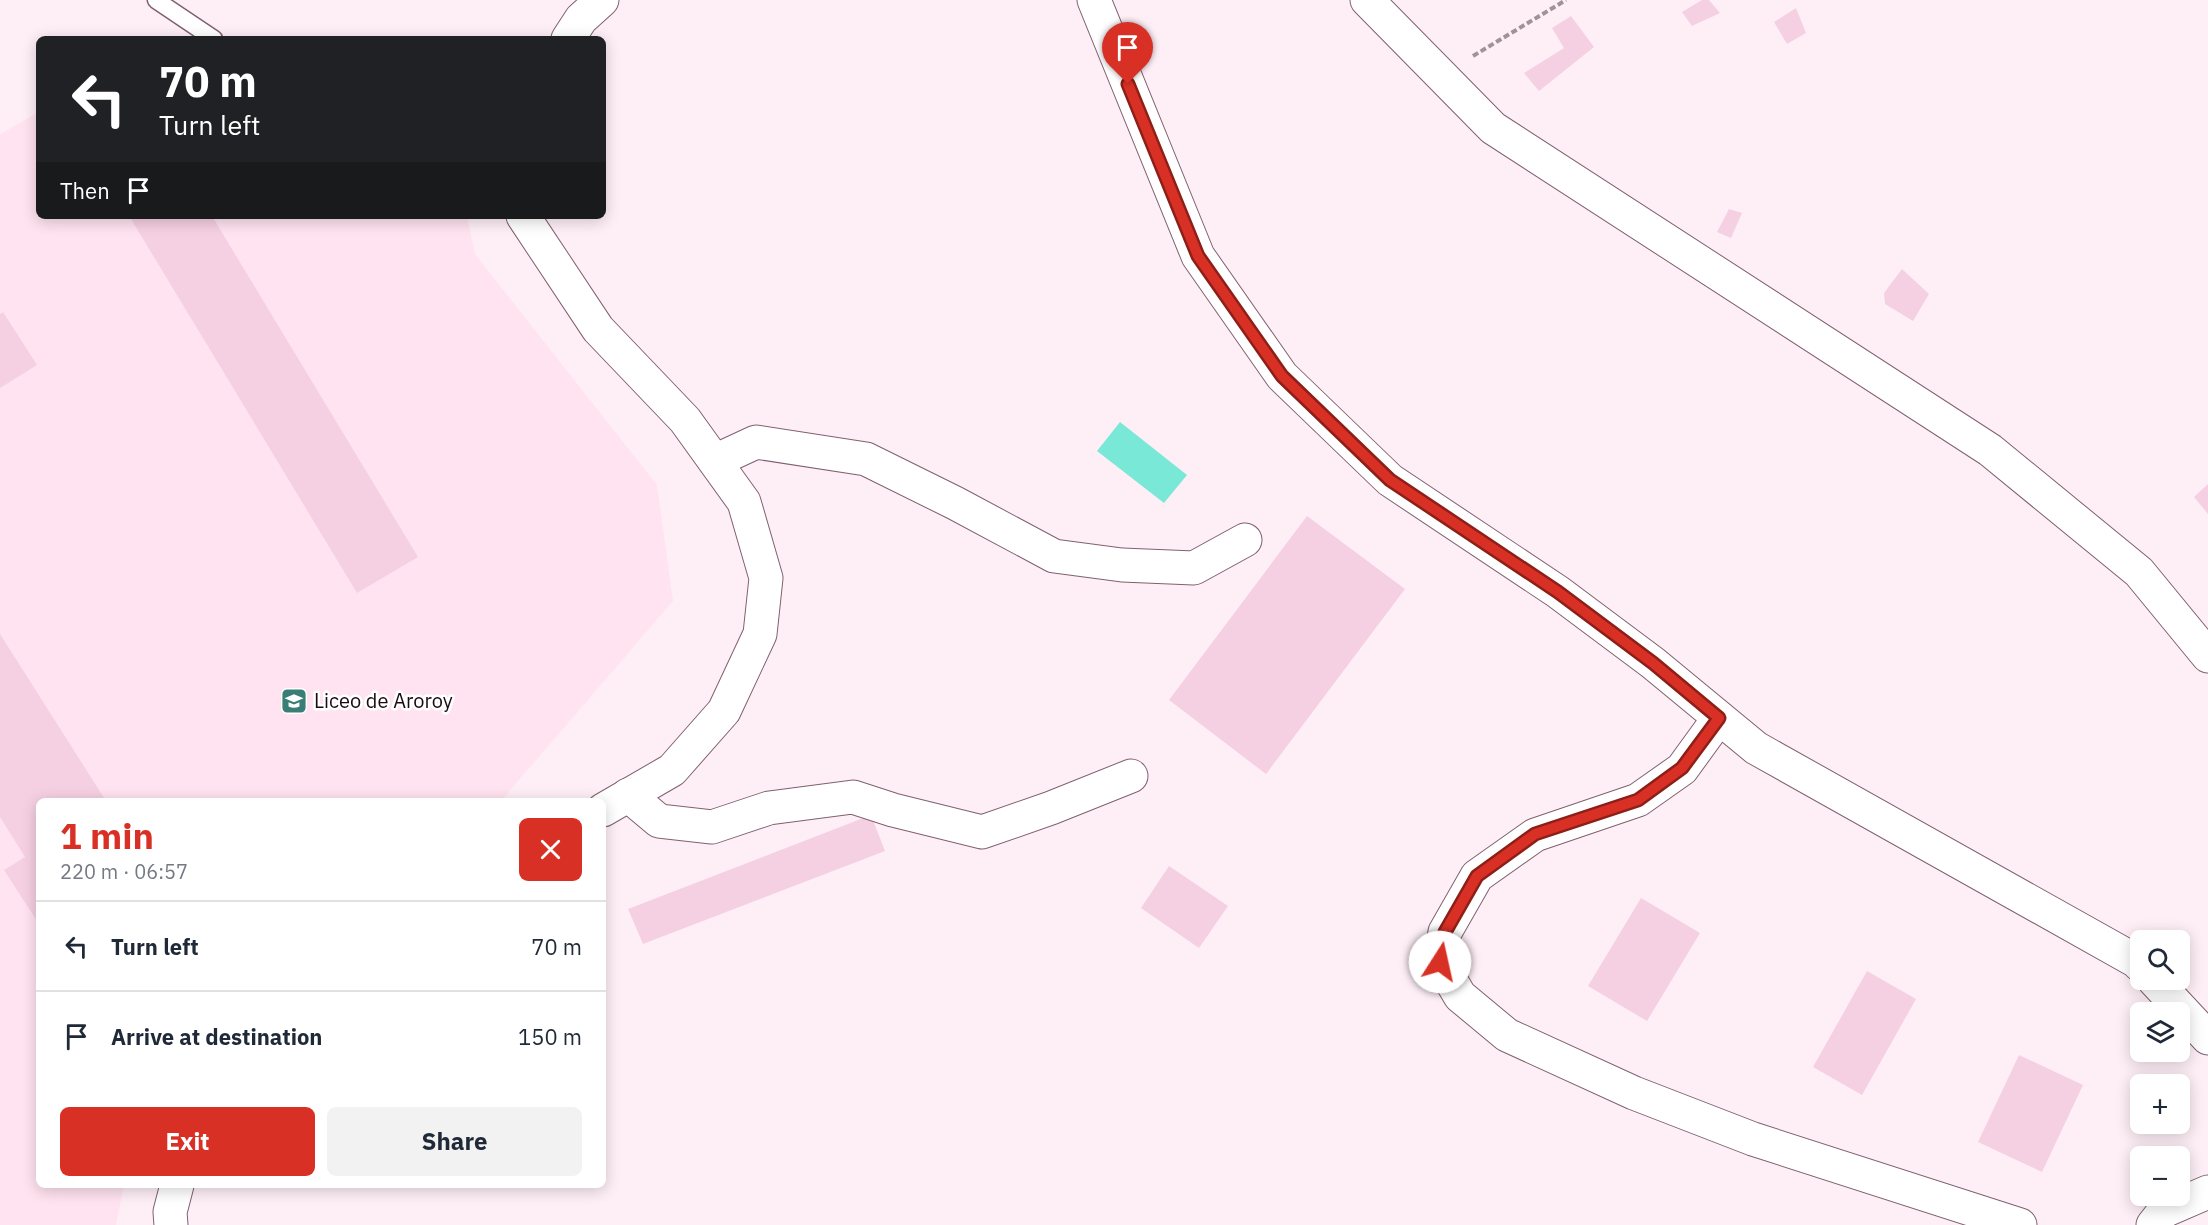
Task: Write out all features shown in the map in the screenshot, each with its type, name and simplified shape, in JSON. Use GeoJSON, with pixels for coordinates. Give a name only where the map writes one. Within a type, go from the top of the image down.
{"type":"FeatureCollection","features":[{"type":"Feature","properties":{"kind":"street"},"geometry":{"type":"LineString","coordinates":[[570,36],[581,19],[602,0]]}},
{"type":"Feature","properties":{"kind":"street"},"geometry":{"type":"LineString","coordinates":[[1095,0],[1198,256],[1282,376],[1390,480],[1558,592],[1653,663],[1756,748],[2130,958]]}},
{"type":"Feature","properties":{"kind":"street"},"geometry":{"type":"LineString","coordinates":[[1366,0],[1493,128],[1990,450],[2139,572],[2208,656]]}},
{"type":"Feature","properties":{"kind":"street"},"geometry":{"type":"LineString","coordinates":[[525,219],[598,329],[686,420],[744,502],[766,578],[760,634],[724,711],[672,770],[616,802]]}},
{"type":"Feature","properties":{"kind":"street"},"geometry":{"type":"LineString","coordinates":[[715,461],[756,442],[866,459],[1054,556],[1122,565],[1194,568],[1245,540]]}},
{"type":"Feature","properties":{"kind":"street"},"geometry":{"type":"LineString","coordinates":[[1719,718],[1682,768],[1638,800],[1535,834],[1477,876],[1445,932],[1440,962],[1460,996],[1507,1035],[1634,1093],[1753,1139],[2020,1225]]}},
{"type":"Feature","properties":{"kind":"street"},"geometry":{"type":"LineString","coordinates":[[616,802],[659,821],[712,827],[769,808],[853,797],[893,810],[982,832],[1051,808],[1131,776]]}},
{"type":"Feature","properties":{"kind":"street"},"geometry":{"type":"LineString","coordinates":[[2163,990],[2208,1038]]}},
{"type":"Feature","properties":{"kind":"street"},"geometry":{"type":"LineString","coordinates":[[171,1225],[170,1212],[176,1188]]}},
{"type":"Feature","properties":{"kind":"street"},"geometry":{"type":"LineString","coordinates":[[2153,1225],[2164,1211],[2208,1192]]}},
{"type":"Feature","properties":{"kind":"lane"},"geometry":{"type":"LineString","coordinates":[[156,0],[210,36]]}},
{"type":"Feature","properties":{"kind":"path"},"geometry":{"type":"LineString","coordinates":[[1441,75],[1566,0]]}},
{"type":"Feature","properties":{"kind":"shaded area","name":"Liceo de Aroroy"},"geometry":{"type":"Polygon","coordinates":[[[36,114],[36,219],[468,219],[475,254],[657,485],[673,601],[504,798],[36,798],[36,1188],[123,1188],[116,1225],[0,1225],[0,134],[36,114]]]}},
{"type":"Feature","properties":{"kind":"shaded area"},"geometry":{"type":"Polygon","coordinates":[[[1120,422],[1187,475],[1164,503],[1097,451],[1120,422]]]}},
{"type":"Feature","properties":{"kind":"building"},"geometry":{"type":"Polygon","coordinates":[[[1702,0],[1709,0],[1720,13],[1692,26],[1682,12],[1702,0]]]}},
{"type":"Feature","properties":{"kind":"building"},"geometry":{"type":"Polygon","coordinates":[[[1796,8],[1806,33],[1787,44],[1774,22],[1796,8]]]}},
{"type":"Feature","properties":{"kind":"building"},"geometry":{"type":"Polygon","coordinates":[[[1571,16],[1594,47],[1539,91],[1524,73],[1564,48],[1552,28],[1571,16]]]}},
{"type":"Feature","properties":{"kind":"building"},"geometry":{"type":"Polygon","coordinates":[[[1729,209],[1742,213],[1731,238],[1717,232],[1729,209]]]}},
{"type":"Feature","properties":{"kind":"building"},"geometry":{"type":"Polygon","coordinates":[[[131,219],[214,219],[418,557],[357,593],[131,219]]]}},
{"type":"Feature","properties":{"kind":"building"},"geometry":{"type":"Polygon","coordinates":[[[1902,269],[1929,294],[1913,321],[1885,304],[1884,293],[1902,269]]]}},
{"type":"Feature","properties":{"kind":"building"},"geometry":{"type":"Polygon","coordinates":[[[3,312],[37,365],[0,388],[0,314],[3,312]]]}},
{"type":"Feature","properties":{"kind":"building"},"geometry":{"type":"Polygon","coordinates":[[[2208,484],[2208,514],[2194,497],[2208,484]]]}},
{"type":"Feature","properties":{"kind":"building"},"geometry":{"type":"Polygon","coordinates":[[[1307,516],[1405,589],[1266,774],[1169,700],[1307,516]]]}},
{"type":"Feature","properties":{"kind":"building"},"geometry":{"type":"Polygon","coordinates":[[[0,634],[104,798],[36,798],[36,919],[4,870],[25,857],[0,817],[0,634]]]}},
{"type":"Feature","properties":{"kind":"building"},"geometry":{"type":"Polygon","coordinates":[[[871,815],[885,851],[643,944],[628,909],[871,815]]]}},
{"type":"Feature","properties":{"kind":"building"},"geometry":{"type":"Polygon","coordinates":[[[1169,866],[1228,906],[1199,948],[1141,908],[1169,866]]]}},
{"type":"Feature","properties":{"kind":"building"},"geometry":{"type":"Polygon","coordinates":[[[1641,898],[1700,933],[1647,1021],[1588,986],[1641,898]]]}},
{"type":"Feature","properties":{"kind":"building"},"geometry":{"type":"Polygon","coordinates":[[[1867,971],[1916,999],[1862,1095],[1813,1067],[1867,971]]]}},
{"type":"Feature","properties":{"kind":"building"},"geometry":{"type":"Polygon","coordinates":[[[2019,1055],[2083,1085],[2042,1172],[1978,1142],[2019,1055]]]}},
{"type":"Feature","properties":{"kind":"place","name":"Liceo de Aroroy"},"geometry":{"type":"Point","coordinates":[294,701]}},
{"type":"Feature","properties":{"kind":"route"},"geometry":{"type":"LineString","coordinates":[[1128,84],[1198,256],[1282,376],[1390,480],[1558,592],[1653,663],[1719,718],[1682,768],[1638,800],[1535,834],[1477,876],[1445,932],[1440,962]]}}]}
